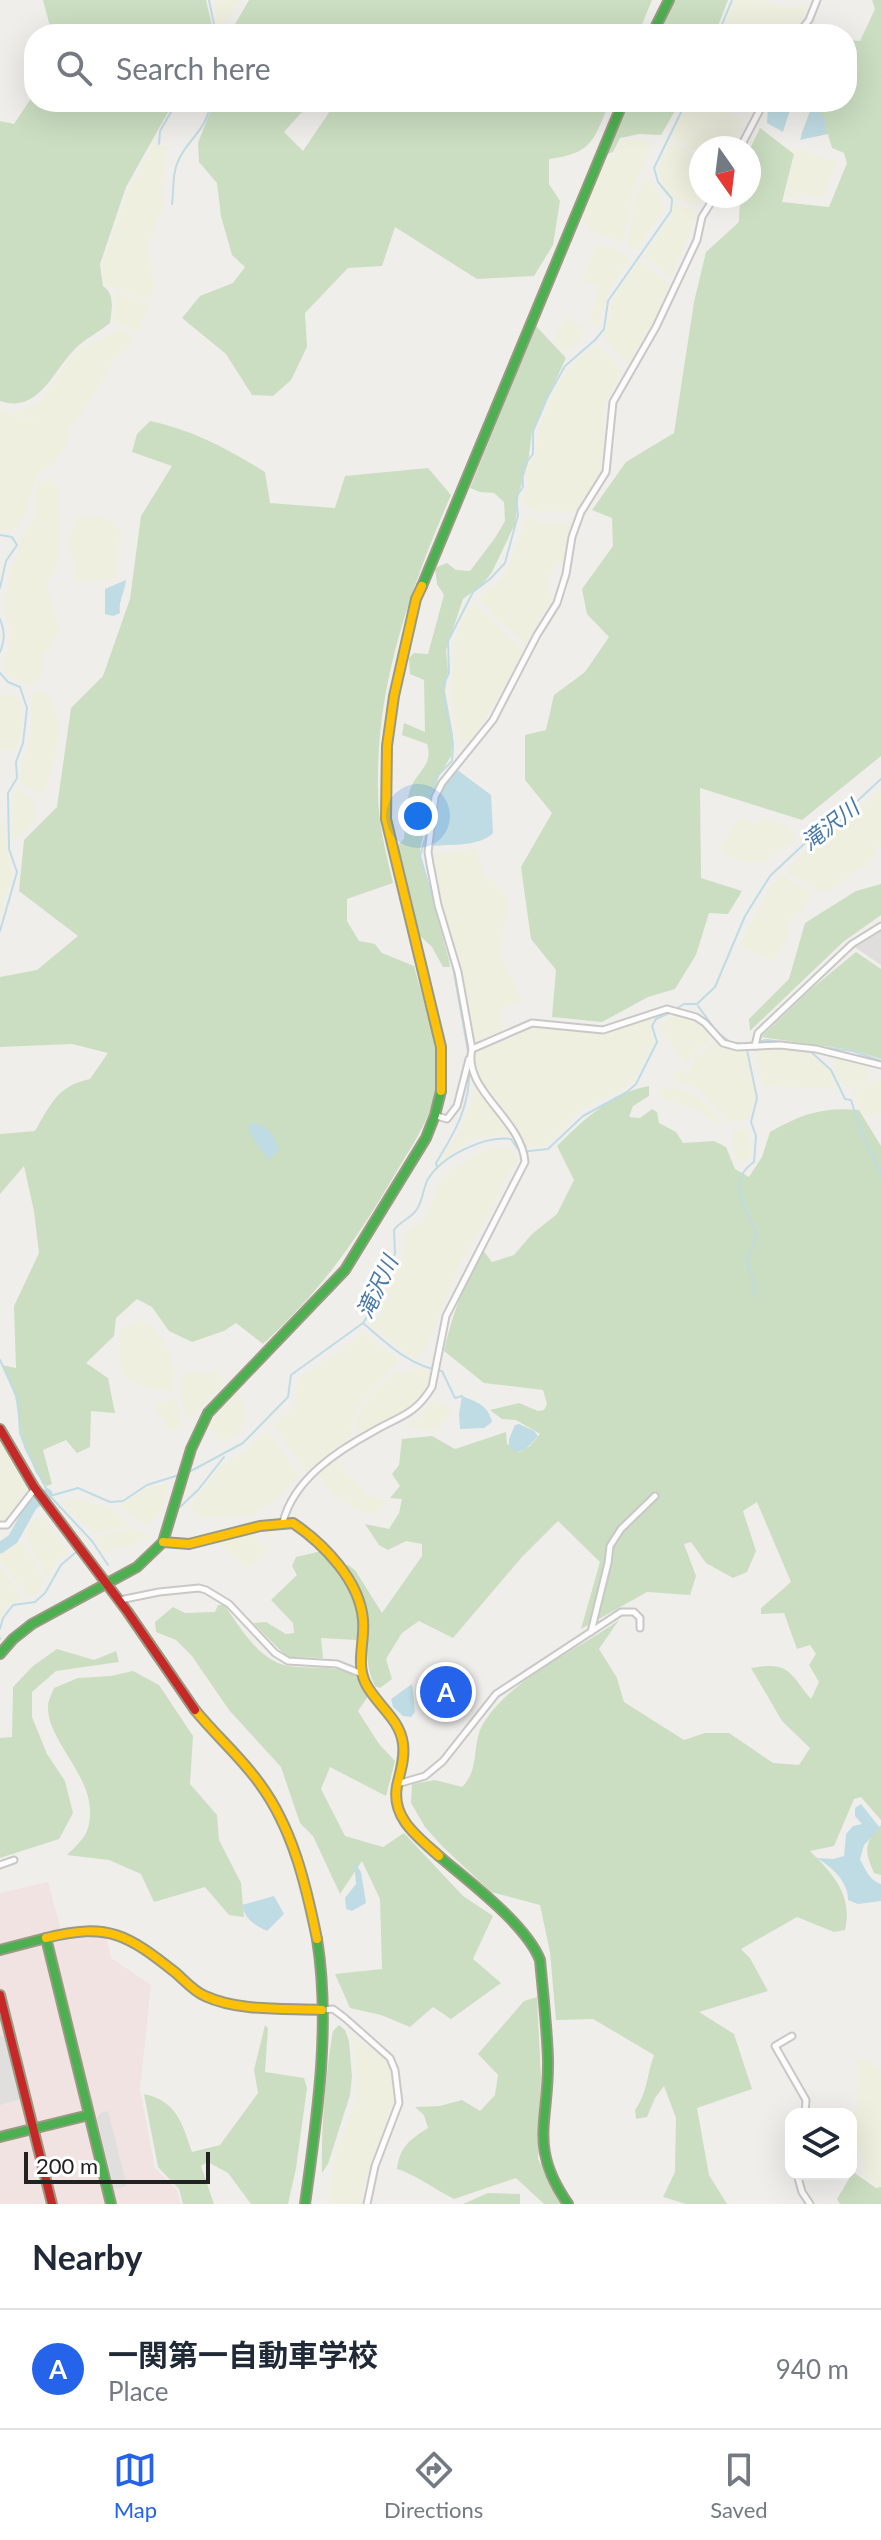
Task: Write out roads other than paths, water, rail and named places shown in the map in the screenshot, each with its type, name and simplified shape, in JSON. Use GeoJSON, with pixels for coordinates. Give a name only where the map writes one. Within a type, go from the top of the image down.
{"type":"FeatureCollection","features":[{"type":"Feature","properties":{"kind":"street"},"geometry":{"type":"LineString","coordinates":[[657,24],[669,0]]}},
{"type":"Feature","properties":{"kind":"street"},"geometry":{"type":"LineString","coordinates":[[806,24],[817,0]]}},
{"type":"Feature","properties":{"kind":"street"},"geometry":{"type":"LineString","coordinates":[[0,1654],[32,1624],[137,1567],[163,1542],[191,1449],[208,1413],[345,1270],[437,1116],[444,1071],[441,1047],[386,819],[387,746],[394,696],[416,599],[619,112]]}},
{"type":"Feature","properties":{"kind":"street"},"geometry":{"type":"LineString","coordinates":[[746,136],[759,112]]}},
{"type":"Feature","properties":{"kind":"street"},"geometry":{"type":"LineString","coordinates":[[437,1116],[447,1119],[453,1115],[472,1049],[458,972],[438,905],[428,852],[435,797],[442,783],[493,720],[557,603],[581,512],[606,472],[613,402],[656,327],[697,240],[702,217],[708,208]]}},
{"type":"Feature","properties":{"kind":"street"},"geometry":{"type":"LineString","coordinates":[[755,1046],[758,1033],[852,944],[881,926]]}},
{"type":"Feature","properties":{"kind":"street"},"geometry":{"type":"LineString","coordinates":[[472,1049],[532,1023],[603,1030],[667,1009],[705,1023],[723,1043],[737,1047],[780,1045],[816,1049],[881,1065]]}},
{"type":"Feature","properties":{"kind":"street"},"geometry":{"type":"LineString","coordinates":[[283,1522],[297,1491],[333,1456],[377,1429],[409,1415],[428,1394],[446,1316],[525,1162],[524,1148],[490,1097],[476,1082],[470,1058]]}},
{"type":"Feature","properties":{"kind":"street"},"geometry":{"type":"LineString","coordinates":[[0,1429],[34,1490],[76,1540],[191,1704],[265,1792],[283,1822],[310,1901],[322,1977],[321,2067],[305,2204]]}},
{"type":"Feature","properties":{"kind":"street"},"geometry":{"type":"LineString","coordinates":[[0,1525],[7,1525],[15,1517],[34,1490]]}},
{"type":"Feature","properties":{"kind":"street"},"geometry":{"type":"LineString","coordinates":[[590,1633],[610,1546],[621,1529],[655,1496]]}},
{"type":"Feature","properties":{"kind":"street"},"geometry":{"type":"LineString","coordinates":[[163,1542],[189,1544],[283,1522],[293,1523],[310,1534],[355,1589],[363,1620],[362,1674],[403,1738],[404,1757],[396,1784],[397,1811],[409,1828],[517,1926],[535,1947],[542,1971],[548,2061],[542,2149],[552,2181],[568,2204]]}},
{"type":"Feature","properties":{"kind":"street"},"geometry":{"type":"LineString","coordinates":[[120,1600],[172,1590],[206,1590],[229,1604],[275,1653],[288,1661],[337,1664],[362,1674]]}},
{"type":"Feature","properties":{"kind":"street"},"geometry":{"type":"LineString","coordinates":[[396,1784],[425,1776],[443,1761],[496,1694],[621,1612],[629,1611],[640,1618],[640,1628]]}},
{"type":"Feature","properties":{"kind":"street"},"geometry":{"type":"LineString","coordinates":[[0,1865],[14,1860]]}},
{"type":"Feature","properties":{"kind":"street"},"geometry":{"type":"LineString","coordinates":[[0,1950],[73,1931],[111,1932],[129,1937],[204,1996],[244,2006],[333,2009],[390,2058],[395,2070],[399,2103],[375,2166],[367,2204]]}},
{"type":"Feature","properties":{"kind":"street"},"geometry":{"type":"LineString","coordinates":[[46,1938],[111,2204]]}},
{"type":"Feature","properties":{"kind":"street"},"geometry":{"type":"LineString","coordinates":[[0,1995],[52,2204]]}},
{"type":"Feature","properties":{"kind":"street"},"geometry":{"type":"LineString","coordinates":[[792,2036],[775,2046],[806,2100],[806,2108]]}},
{"type":"Feature","properties":{"kind":"street"},"geometry":{"type":"LineString","coordinates":[[0,2137],[89,2115]]}},
{"type":"Feature","properties":{"kind":"street"},"geometry":{"type":"LineString","coordinates":[[799,2180],[810,2204]]}},
{"type":"Feature","properties":{"kind":"water"},"geometry":{"type":"Polygon","coordinates":[[[768,112],[789,112],[783,132],[767,123],[768,112]]]}},
{"type":"Feature","properties":{"kind":"water"},"geometry":{"type":"Polygon","coordinates":[[[810,112],[820,112],[825,119],[826,134],[800,140],[810,112]]]}},
{"type":"Feature","properties":{"kind":"water"},"geometry":{"type":"Polygon","coordinates":[[[126,580],[120,613],[113,616],[105,614],[105,589],[126,580]]]}},
{"type":"Feature","properties":{"kind":"water"},"geometry":{"type":"Polygon","coordinates":[[[456,769],[491,795],[493,833],[473,843],[432,846],[430,843],[438,804],[456,769]]]}},
{"type":"Feature","properties":{"kind":"water"},"geometry":{"type":"Polygon","coordinates":[[[250,1123],[266,1128],[275,1139],[279,1150],[268,1160],[249,1132],[250,1123]]]}},
{"type":"Feature","properties":{"kind":"water"},"geometry":{"type":"Polygon","coordinates":[[[462,1396],[485,1408],[492,1422],[484,1428],[460,1429],[462,1396]]]}},
{"type":"Feature","properties":{"kind":"water"},"geometry":{"type":"Polygon","coordinates":[[[519,1424],[538,1436],[526,1449],[517,1452],[509,1448],[509,1439],[515,1425],[519,1424]]]}},
{"type":"Feature","properties":{"kind":"water"},"geometry":{"type":"Polygon","coordinates":[[[412,1684],[415,1712],[411,1717],[403,1716],[393,1707],[391,1699],[412,1684]]]}},
{"type":"Feature","properties":{"kind":"water"},"geometry":{"type":"Polygon","coordinates":[[[861,1804],[880,1828],[864,1845],[860,1859],[871,1877],[881,1884],[881,1901],[858,1904],[848,1900],[846,1887],[838,1875],[816,1858],[844,1856],[846,1834],[853,1826],[862,1824],[855,1816],[855,1808],[861,1804]]]}},
{"type":"Feature","properties":{"kind":"water"},"geometry":{"type":"Polygon","coordinates":[[[354,1862],[361,1872],[366,1903],[352,1911],[346,1909],[345,1898],[356,1884],[354,1862]]]}},
{"type":"Feature","properties":{"kind":"water"},"geometry":{"type":"Polygon","coordinates":[[[274,1896],[284,1914],[267,1931],[251,1921],[242,1905],[274,1896]]]}},
{"type":"Feature","properties":{"kind":"waterway"},"geometry":{"type":"LineString","coordinates":[[209,0],[214,24]]}},
{"type":"Feature","properties":{"kind":"waterway"},"geometry":{"type":"LineString","coordinates":[[722,24],[732,0]]}},
{"type":"Feature","properties":{"kind":"waterway"},"geometry":{"type":"LineString","coordinates":[[159,144],[160,131],[171,112]]}},
{"type":"Feature","properties":{"kind":"waterway"},"geometry":{"type":"LineString","coordinates":[[172,204],[177,164],[208,112]]}},
{"type":"Feature","properties":{"kind":"waterway"},"geometry":{"type":"LineString","coordinates":[[469,1057],[453,967],[420,856],[430,822],[429,797],[435,778],[452,761],[453,744],[442,688],[449,673],[448,641],[473,592],[505,563],[518,515],[516,497],[523,487],[522,468],[533,454],[533,431],[548,396],[565,366],[604,329],[608,301],[671,211],[672,199],[658,182],[654,168],[681,112]]}},
{"type":"Feature","properties":{"kind":"waterway"},"geometry":{"type":"LineString","coordinates":[[0,535],[12,537],[17,545],[6,561],[0,588]]}},
{"type":"Feature","properties":{"kind":"waterway"},"geometry":{"type":"LineString","coordinates":[[0,619],[4,636],[0,652]]}},
{"type":"Feature","properties":{"kind":"waterway"},"geometry":{"type":"LineString","coordinates":[[0,673],[8,682],[20,687],[27,708],[23,743],[16,762],[17,778],[8,793],[9,849],[17,872],[0,931]]}},
{"type":"Feature","properties":{"kind":"waterway","name":"滝沢川"},"geometry":{"type":"LineString","coordinates":[[677,1008],[684,1004],[697,1004],[715,987],[745,916],[770,876],[819,830],[845,818],[852,806],[881,779]]}},
{"type":"Feature","properties":{"kind":"waterway"},"geometry":{"type":"LineString","coordinates":[[698,1006],[717,1032],[730,1042],[743,1044],[767,1040],[806,1045]]}},
{"type":"Feature","properties":{"kind":"waterway","name":"滝沢川"},"geometry":{"type":"LineString","coordinates":[[189,1472],[243,1443],[288,1397],[291,1375],[363,1323],[373,1307],[373,1290],[395,1254],[394,1230],[417,1209],[428,1179],[443,1162],[489,1140],[511,1139],[520,1152],[548,1149],[583,1116],[636,1084],[657,1042],[652,1026],[656,1019],[672,1012]]}},
{"type":"Feature","properties":{"kind":"waterway"},"geometry":{"type":"LineString","coordinates":[[820,1047],[853,1051],[881,1061]]}},
{"type":"Feature","properties":{"kind":"waterway"},"geometry":{"type":"LineString","coordinates":[[747,1050],[757,1098],[751,1122],[756,1136],[754,1162],[746,1169],[739,1186],[743,1205],[757,1233],[747,1262],[754,1281],[753,1296]]}},
{"type":"Feature","properties":{"kind":"waterway"},"geometry":{"type":"LineString","coordinates":[[810,1051],[831,1070],[845,1099],[851,1100],[861,1132],[881,1174]]}},
{"type":"Feature","properties":{"kind":"waterway"},"geometry":{"type":"LineString","coordinates":[[437,1168],[436,1163],[464,1106],[469,1068]]}},
{"type":"Feature","properties":{"kind":"waterway"},"geometry":{"type":"LineString","coordinates":[[364,1324],[409,1359],[442,1371],[455,1398],[462,1396]]}},
{"type":"Feature","properties":{"kind":"waterway","name":"滝沢川"},"geometry":{"type":"LineString","coordinates":[[0,1360],[18,1399],[20,1433],[50,1496],[78,1488],[110,1502],[123,1501],[147,1485],[179,1475]]}},
{"type":"Feature","properties":{"kind":"waterway"},"geometry":{"type":"LineString","coordinates":[[180,1507],[224,1457]]}},
{"type":"Feature","properties":{"kind":"waterway","name":"滝沢川"},"geometry":{"type":"LineString","coordinates":[[0,1548],[13,1539],[32,1505],[47,1494]]}},
{"type":"Feature","properties":{"kind":"waterway"},"geometry":{"type":"LineString","coordinates":[[50,1496],[92,1541],[108,1565]]}},
{"type":"Feature","properties":{"kind":"waterway"},"geometry":{"type":"LineString","coordinates":[[0,1629],[3,1618],[13,1605],[35,1602],[45,1593],[61,1565],[75,1553]]}},
{"type":"Feature","properties":{"kind":"place","name":"一関第一自動車学校"},"geometry":{"type":"Point","coordinates":[446,1692]}}]}
